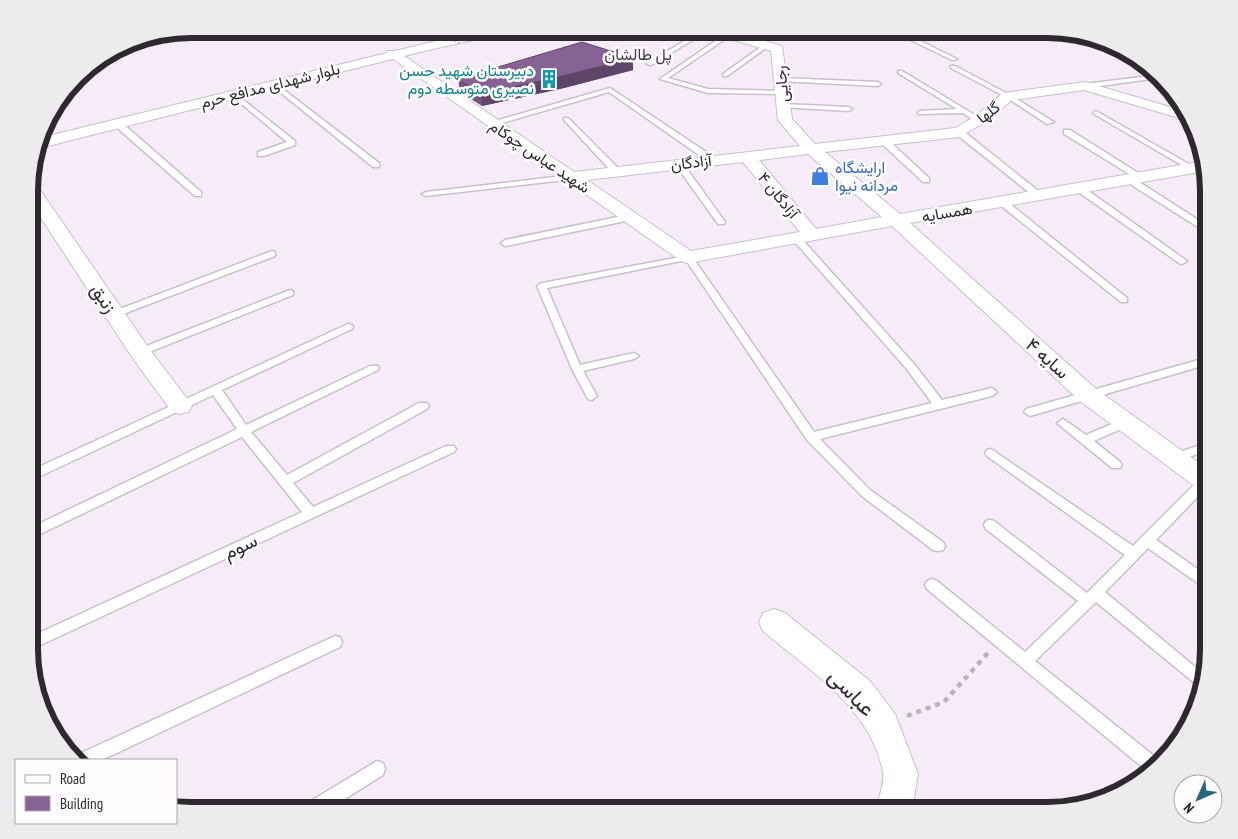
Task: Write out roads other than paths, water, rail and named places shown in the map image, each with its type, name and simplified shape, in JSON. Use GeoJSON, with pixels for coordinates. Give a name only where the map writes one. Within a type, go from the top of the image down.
{"type":"FeatureCollection","features":[{"type":"Feature","properties":{"kind":"main road","name":"بلوار شهدای مدافع حرم"},"geometry":{"type":"LineString","coordinates":[[49,131],[453,38]]}},
{"type":"Feature","properties":{"kind":"main road","name":"بلوار شهدای مدافع حرم"},"geometry":{"type":"LineString","coordinates":[[46,142],[392,54],[463,38]]}},
{"type":"Feature","properties":{"kind":"street","name":"رجایی"},"geometry":{"type":"LineString","coordinates":[[749,38],[777,49],[784,120],[811,149],[896,220]]}},
{"type":"Feature","properties":{"kind":"street","name":"شهید عباس چوکام"},"geometry":{"type":"LineString","coordinates":[[392,54],[688,257]]}},
{"type":"Feature","properties":{"kind":"street","name":"گلها"},"geometry":{"type":"LineString","coordinates":[[811,149],[959,132],[979,120],[1008,96],[1085,86],[1180,114]]}},
{"type":"Feature","properties":{"kind":"street","name":"آزادگان"},"geometry":{"type":"LineString","coordinates":[[571,177],[811,149]]}},
{"type":"Feature","properties":{"kind":"street","name":"آزادگان ۴"},"geometry":{"type":"LineString","coordinates":[[747,156],[804,236]]}},
{"type":"Feature","properties":{"kind":"street","name":"همسایه"},"geometry":{"type":"LineString","coordinates":[[688,257],[1198,168]]}},
{"type":"Feature","properties":{"kind":"street","name":"زنبق"},"geometry":{"type":"LineString","coordinates":[[38,200],[140,352],[180,406]]}},
{"type":"Feature","properties":{"kind":"street","name":"سایه ۴"},"geometry":{"type":"LineString","coordinates":[[896,220],[1088,395],[1200,477]]}},
{"type":"Feature","properties":{"kind":"street","name":"عباسی"},"geometry":{"type":"LineString","coordinates":[[774,622],[859,692],[883,725],[901,774],[896,801]]}},
{"type":"Feature","properties":{"kind":"lane"},"geometry":{"type":"LineString","coordinates":[[650,64],[694,38]]}},
{"type":"Feature","properties":{"kind":"lane"},"geometry":{"type":"LineString","coordinates":[[726,38],[663,79],[708,91],[782,93],[878,84]]}},
{"type":"Feature","properties":{"kind":"lane"},"geometry":{"type":"LineString","coordinates":[[910,38],[954,59]]}},
{"type":"Feature","properties":{"kind":"lane"},"geometry":{"type":"LineString","coordinates":[[725,75],[767,46]]}},
{"type":"Feature","properties":{"kind":"lane"},"geometry":{"type":"LineString","coordinates":[[953,67],[1008,96],[1050,122]]}},
{"type":"Feature","properties":{"kind":"lane"},"geometry":{"type":"LineString","coordinates":[[900,72],[979,120]]}},
{"type":"Feature","properties":{"kind":"lane"},"geometry":{"type":"LineString","coordinates":[[1085,86],[1149,78]]}},
{"type":"Feature","properties":{"kind":"lane"},"geometry":{"type":"LineString","coordinates":[[273,84],[376,165]]}},
{"type":"Feature","properties":{"kind":"lane"},"geometry":{"type":"LineString","coordinates":[[492,123],[610,90],[712,160]]}},
{"type":"Feature","properties":{"kind":"lane"},"geometry":{"type":"LineString","coordinates":[[782,93],[849,109]]}},
{"type":"Feature","properties":{"kind":"lane"},"geometry":{"type":"LineString","coordinates":[[234,95],[292,142],[261,154]]}},
{"type":"Feature","properties":{"kind":"lane"},"geometry":{"type":"LineString","coordinates":[[920,113],[964,111]]}},
{"type":"Feature","properties":{"kind":"lane"},"geometry":{"type":"LineString","coordinates":[[1096,113],[1198,168]]}},
{"type":"Feature","properties":{"kind":"lane"},"geometry":{"type":"LineString","coordinates":[[566,119],[616,171]]}},
{"type":"Feature","properties":{"kind":"lane"},"geometry":{"type":"LineString","coordinates":[[118,124],[198,194]]}},
{"type":"Feature","properties":{"kind":"lane"},"geometry":{"type":"LineString","coordinates":[[959,132],[1039,196]]}},
{"type":"Feature","properties":{"kind":"lane"},"geometry":{"type":"LineString","coordinates":[[1067,132],[1200,225]]}},
{"type":"Feature","properties":{"kind":"lane"},"geometry":{"type":"LineString","coordinates":[[884,140],[926,180]]}},
{"type":"Feature","properties":{"kind":"lane"},"geometry":{"type":"LineString","coordinates":[[679,164],[721,222]]}},
{"type":"Feature","properties":{"kind":"lane"},"geometry":{"type":"LineString","coordinates":[[426,194],[571,177]]}},
{"type":"Feature","properties":{"kind":"lane"},"geometry":{"type":"LineString","coordinates":[[1080,189],[1182,261]]}},
{"type":"Feature","properties":{"kind":"lane"},"geometry":{"type":"LineString","coordinates":[[1002,202],[1124,300]]}},
{"type":"Feature","properties":{"kind":"lane"},"geometry":{"type":"LineString","coordinates":[[505,243],[632,217]]}},
{"type":"Feature","properties":{"kind":"lane"},"geometry":{"type":"LineString","coordinates":[[804,236],[940,405]]}},
{"type":"Feature","properties":{"kind":"lane"},"geometry":{"type":"LineString","coordinates":[[115,314],[272,254]]}},
{"type":"Feature","properties":{"kind":"lane"},"geometry":{"type":"LineString","coordinates":[[592,396],[577,369],[542,286],[688,257],[811,437],[866,493],[938,546]]}},
{"type":"Feature","properties":{"kind":"lane"},"geometry":{"type":"LineString","coordinates":[[140,352],[290,293]]}},
{"type":"Feature","properties":{"kind":"lane"},"geometry":{"type":"LineString","coordinates":[[38,472],[348,327]]}},
{"type":"Feature","properties":{"kind":"lane"},"geometry":{"type":"LineString","coordinates":[[577,369],[634,356]]}},
{"type":"Feature","properties":{"kind":"lane"},"geometry":{"type":"LineString","coordinates":[[1030,412],[1200,363]]}},
{"type":"Feature","properties":{"kind":"lane"},"geometry":{"type":"LineString","coordinates":[[38,530],[374,368]]}},
{"type":"Feature","properties":{"kind":"lane"},"geometry":{"type":"LineString","coordinates":[[216,390],[243,430],[311,514]]}},
{"type":"Feature","properties":{"kind":"lane"},"geometry":{"type":"LineString","coordinates":[[811,437],[992,392]]}},
{"type":"Feature","properties":{"kind":"lane"},"geometry":{"type":"LineString","coordinates":[[285,482],[423,406]]}},
{"type":"Feature","properties":{"kind":"lane"},"geometry":{"type":"LineString","coordinates":[[1085,440],[1126,422]]}},
{"type":"Feature","properties":{"kind":"lane"},"geometry":{"type":"LineString","coordinates":[[1063,423],[1116,466]]}},
{"type":"Feature","properties":{"kind":"lane","name":"سوم"},"geometry":{"type":"LineString","coordinates":[[38,640],[450,449]]}},
{"type":"Feature","properties":{"kind":"lane"},"geometry":{"type":"LineString","coordinates":[[1175,458],[1200,449]]}},
{"type":"Feature","properties":{"kind":"lane"},"geometry":{"type":"LineString","coordinates":[[991,453],[1134,554]]}},
{"type":"Feature","properties":{"kind":"lane"},"geometry":{"type":"LineString","coordinates":[[1025,661],[1200,489]]}},
{"type":"Feature","properties":{"kind":"lane"},"geometry":{"type":"LineString","coordinates":[[990,525],[1092,596],[1198,679]]}},
{"type":"Feature","properties":{"kind":"lane"},"geometry":{"type":"LineString","coordinates":[[1147,540],[1200,578]]}},
{"type":"Feature","properties":{"kind":"lane"},"geometry":{"type":"LineString","coordinates":[[932,585],[1149,763]]}},
{"type":"Feature","properties":{"kind":"lane"},"geometry":{"type":"LineString","coordinates":[[87,759],[335,642]]}},
{"type":"Feature","properties":{"kind":"lane"},"geometry":{"type":"LineString","coordinates":[[325,802],[377,770]]}},
{"type":"Feature","properties":{"kind":"place","name":"دبیرستان شهید حسن نصیری متوسطه دوم"},"geometry":{"type":"Point","coordinates":[549,79]}},
{"type":"Feature","properties":{"kind":"place","name":"ارایشگاه مردانه نیوا"},"geometry":{"type":"Point","coordinates":[820,176]}},
{"type":"Feature","properties":{"kind":"district","name":"پل طالشان"},"geometry":{"type":"Point","coordinates":[638,54]}}]}
